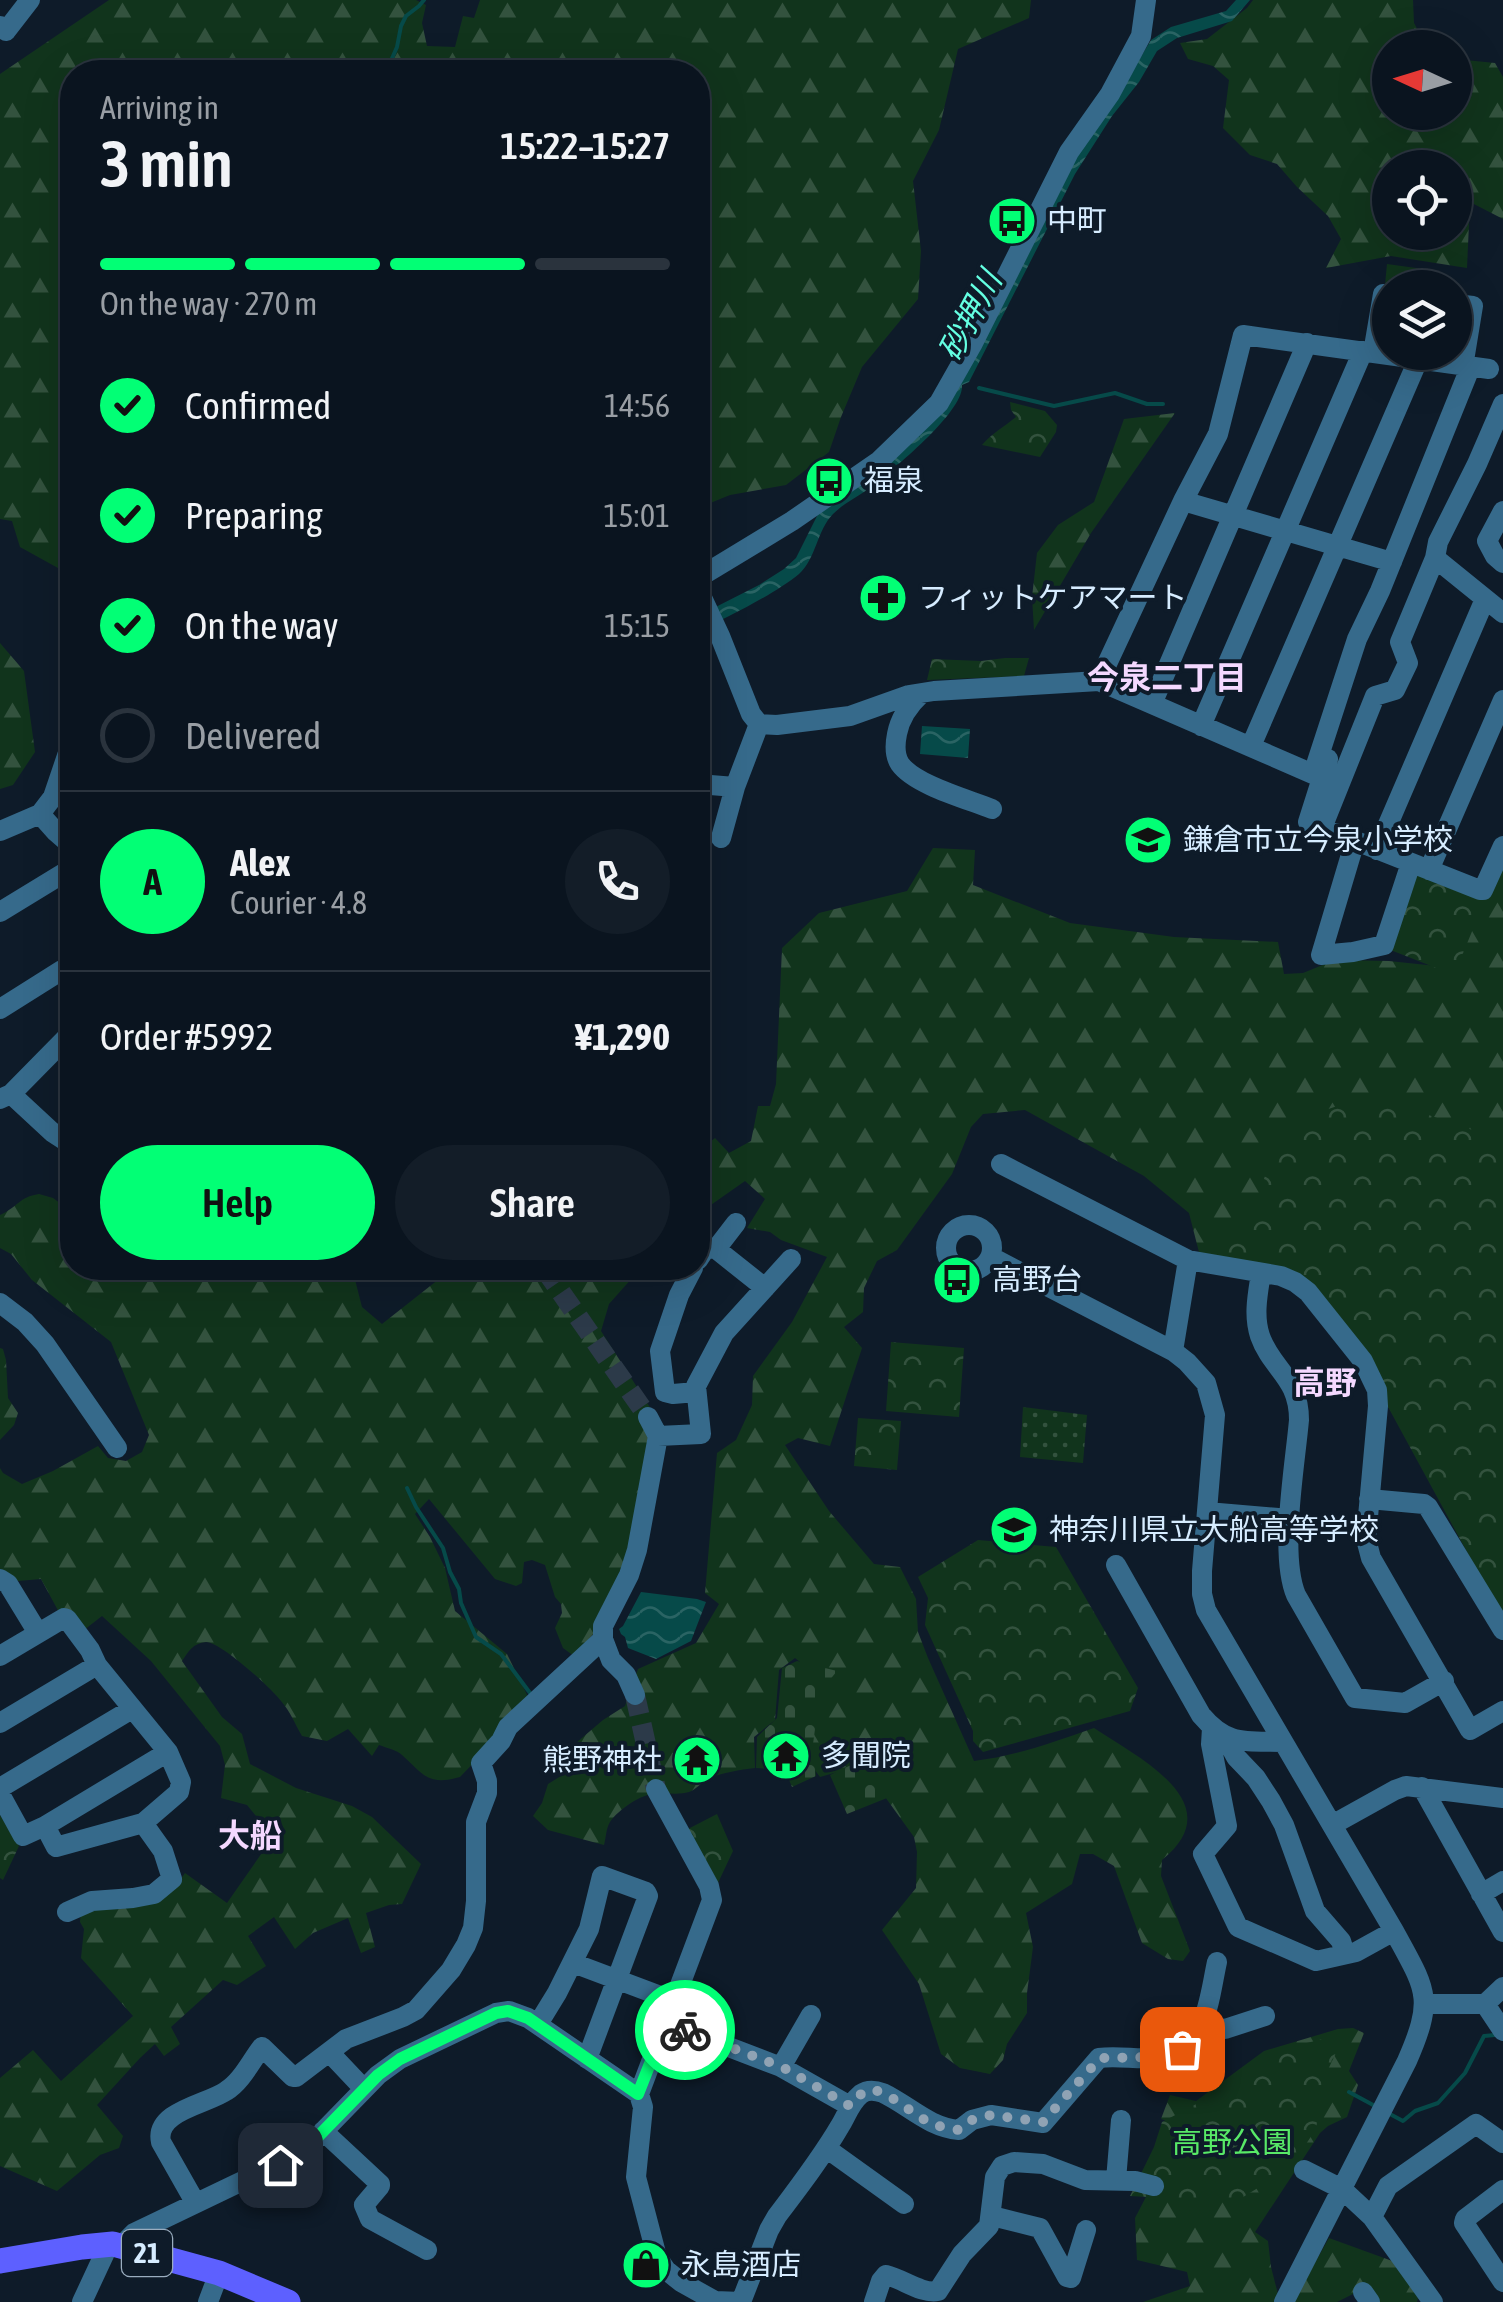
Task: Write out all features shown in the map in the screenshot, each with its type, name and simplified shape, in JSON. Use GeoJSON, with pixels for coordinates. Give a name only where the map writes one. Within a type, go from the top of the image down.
{"type":"FeatureCollection","features":[{"type":"Feature","properties":{"kind":"main road","name":"21"},"geometry":{"type":"LineString","coordinates":[[0,2261],[116,2245],[218,2273],[288,2302]]}},
{"type":"Feature","properties":{"kind":"street"},"geometry":{"type":"LineString","coordinates":[[9,34],[30,0]]}},
{"type":"Feature","properties":{"kind":"street"},"geometry":{"type":"LineString","coordinates":[[710,571],[879,461],[939,402],[1069,152],[1110,94],[1140,36],[1146,0]]}},
{"type":"Feature","properties":{"kind":"street"},"geometry":{"type":"LineString","coordinates":[[721,838],[735,786],[765,732],[777,724],[850,716],[921,694],[1099,681],[1312,774],[1356,639],[1474,368],[1472,306]]}},
{"type":"Feature","properties":{"kind":"street"},"geometry":{"type":"LineString","coordinates":[[1099,681],[1218,434],[1243,335],[1372,353]]}},
{"type":"Feature","properties":{"kind":"street"},"geometry":{"type":"LineString","coordinates":[[1201,726],[1372,337]]}},
{"type":"Feature","properties":{"kind":"street"},"geometry":{"type":"LineString","coordinates":[[1152,704],[1307,343]]}},
{"type":"Feature","properties":{"kind":"street"},"geometry":{"type":"LineString","coordinates":[[1251,746],[1414,370]]}},
{"type":"Feature","properties":{"kind":"street"},"geometry":{"type":"LineString","coordinates":[[1322,828],[1376,696],[1395,690],[1408,664],[1400,642],[1436,558],[1438,542],[1503,404]]}},
{"type":"Feature","properties":{"kind":"street"},"geometry":{"type":"LineString","coordinates":[[1183,500],[1392,562]]}},
{"type":"Feature","properties":{"kind":"street"},"geometry":{"type":"LineString","coordinates":[[1503,511],[1495,539],[1495,556],[1503,563]]}},
{"type":"Feature","properties":{"kind":"street"},"geometry":{"type":"LineString","coordinates":[[1436,558],[1503,613]]}},
{"type":"Feature","properties":{"kind":"street"},"geometry":{"type":"LineString","coordinates":[[1380,591],[1308,822],[1480,890],[1503,846]]}},
{"type":"Feature","properties":{"kind":"street"},"geometry":{"type":"LineString","coordinates":[[1377,850],[1485,600]]}},
{"type":"Feature","properties":{"kind":"street"},"geometry":{"type":"LineString","coordinates":[[710,615],[751,714],[765,732]]}},
{"type":"Feature","properties":{"kind":"street"},"geometry":{"type":"LineString","coordinates":[[921,694],[900,722],[895,753],[900,765],[914,778],[992,809]]}},
{"type":"Feature","properties":{"kind":"street"},"geometry":{"type":"LineString","coordinates":[[1355,841],[1322,954],[1384,946],[1503,700]]}},
{"type":"Feature","properties":{"kind":"street"},"geometry":{"type":"LineString","coordinates":[[0,831],[40,814],[53,797],[60,776]]}},
{"type":"Feature","properties":{"kind":"street"},"geometry":{"type":"LineString","coordinates":[[710,785],[735,786]]}},
{"type":"Feature","properties":{"kind":"street"},"geometry":{"type":"LineString","coordinates":[[40,814],[60,836]]}},
{"type":"Feature","properties":{"kind":"street"},"geometry":{"type":"LineString","coordinates":[[0,912],[60,875]]}},
{"type":"Feature","properties":{"kind":"street"},"geometry":{"type":"LineString","coordinates":[[0,1010],[60,971]]}},
{"type":"Feature","properties":{"kind":"street"},"geometry":{"type":"LineString","coordinates":[[60,1045],[12,1099],[60,1137]]}},
{"type":"Feature","properties":{"kind":"street"},"geometry":{"type":"LineString","coordinates":[[1000,1164],[1188,1260],[1282,1276],[1308,1292],[1363,1361],[1378,1390],[1366,1538],[1371,1558],[1470,1730],[1503,1711]]}},
{"type":"Feature","properties":{"kind":"street"},"geometry":{"type":"LineString","coordinates":[[710,1252],[736,1223]]}},
{"type":"Feature","properties":{"kind":"street"},"geometry":{"type":"LineString","coordinates":[[710,1257],[765,1288]]}},
{"type":"Feature","properties":{"kind":"street"},"geometry":{"type":"LineString","coordinates":[[990,1257],[1173,1351],[1206,1383],[1215,1415],[1202,1571],[1206,1610],[1394,1931],[1418,1977],[1426,2004],[1422,2027],[1407,2062],[1284,2302]]}},
{"type":"Feature","properties":{"kind":"street"},"geometry":{"type":"LineString","coordinates":[[635,1695],[626,1675],[610,1660],[603,1639],[604,1626],[637,1550],[653,1426],[701,1434],[696,1386],[724,1333],[791,1259]]}},
{"type":"Feature","properties":{"kind":"street"},"geometry":{"type":"LineString","coordinates":[[1173,1351],[1188,1260]]}},
{"type":"Feature","properties":{"kind":"street"},"geometry":{"type":"LineString","coordinates":[[1261,1273],[1256,1307],[1260,1339],[1298,1398],[1288,1552],[1291,1583],[1355,1698],[1405,1703],[1444,1681]]}},
{"type":"Feature","properties":{"kind":"street"},"geometry":{"type":"LineString","coordinates":[[687,1280],[660,1350],[666,1392],[696,1392]]}},
{"type":"Feature","properties":{"kind":"street"},"geometry":{"type":"LineString","coordinates":[[0,1303],[46,1344],[117,1448]]}},
{"type":"Feature","properties":{"kind":"street"},"geometry":{"type":"LineString","coordinates":[[1370,1498],[1424,1504],[1503,1630]]}},
{"type":"Feature","properties":{"kind":"street"},"geometry":{"type":"LineString","coordinates":[[1207,1512],[1290,1519]]}},
{"type":"Feature","properties":{"kind":"street"},"geometry":{"type":"LineString","coordinates":[[1116,1565],[1201,1715],[1271,1800],[1315,1911],[1341,1940],[1346,1954]]}},
{"type":"Feature","properties":{"kind":"street"},"geometry":{"type":"LineString","coordinates":[[3,1584],[38,1633]]}},
{"type":"Feature","properties":{"kind":"street"},"geometry":{"type":"LineString","coordinates":[[0,1656],[67,1619],[97,1665],[168,1752],[181,1782],[179,1792],[144,1823],[56,1847],[45,1826]]}},
{"type":"Feature","properties":{"kind":"street"},"geometry":{"type":"LineString","coordinates":[[195,2202],[161,2142],[162,2126],[190,2106],[230,2089],[262,2046],[293,2077],[356,2034],[416,2010],[451,1970],[473,1928],[476,1822],[487,1793],[481,1763],[501,1742],[508,1727],[603,1639]]}},
{"type":"Feature","properties":{"kind":"street"},"geometry":{"type":"LineString","coordinates":[[0,1723],[97,1665]]}},
{"type":"Feature","properties":{"kind":"street"},"geometry":{"type":"LineString","coordinates":[[132,1710],[0,1791],[23,1836],[168,1752]]}},
{"type":"Feature","properties":{"kind":"street"},"geometry":{"type":"LineString","coordinates":[[1218,1733],[1282,1742]]}},
{"type":"Feature","properties":{"kind":"street"},"geometry":{"type":"LineString","coordinates":[[1218,1733],[1210,1744],[1227,1826],[1202,1854],[1238,1927],[1316,1961],[1356,1952],[1394,1931]]}},
{"type":"Feature","properties":{"kind":"street"},"geometry":{"type":"LineString","coordinates":[[1332,1825],[1406,1786],[1503,1798]]}},
{"type":"Feature","properties":{"kind":"street"},"geometry":{"type":"LineString","coordinates":[[1422,1788],[1503,1932]]}},
{"type":"Feature","properties":{"kind":"street"},"geometry":{"type":"LineString","coordinates":[[638,2094],[712,1900],[709,1886],[656,1790]]}},
{"type":"Feature","properties":{"kind":"street"},"geometry":{"type":"LineString","coordinates":[[67,1912],[92,1901],[154,1894],[172,1879],[163,1852],[144,1823]]}},
{"type":"Feature","properties":{"kind":"street"},"geometry":{"type":"LineString","coordinates":[[538,2024],[589,1929],[602,1876],[646,1892],[648,1896],[587,2059]]}},
{"type":"Feature","properties":{"kind":"street"},"geometry":{"type":"LineString","coordinates":[[1481,1894],[1503,1882]]}},
{"type":"Feature","properties":{"kind":"street"},"geometry":{"type":"LineString","coordinates":[[82,2302],[116,2245],[195,2202],[303,2152],[364,2089],[400,2059],[496,2013],[508,2011],[538,2024],[638,2094],[643,2108],[636,2177],[657,2257],[680,2282],[715,2301],[741,2302],[770,2230],[842,2124],[850,2106],[865,2091],[883,2094],[946,2128],[959,2130],[972,2120],[991,2115],[1043,2122],[1100,2058],[1162,2057],[1192,2040],[1203,2025],[1217,1962]]}},
{"type":"Feature","properties":{"kind":"street"},"geometry":{"type":"LineString","coordinates":[[573,1964],[674,2002]]}},
{"type":"Feature","properties":{"kind":"street"},"geometry":{"type":"LineString","coordinates":[[1426,2004],[1485,2004],[1503,1987]]}},
{"type":"Feature","properties":{"kind":"street"},"geometry":{"type":"LineString","coordinates":[[1485,2004],[1503,2031]]}},
{"type":"Feature","properties":{"kind":"street"},"geometry":{"type":"LineString","coordinates":[[416,2010],[428,2046]]}},
{"type":"Feature","properties":{"kind":"street"},"geometry":{"type":"LineString","coordinates":[[782,2067],[812,2015]]}},
{"type":"Feature","properties":{"kind":"street"},"geometry":{"type":"LineString","coordinates":[[1203,2025],[1226,2029],[1265,2016]]}},
{"type":"Feature","properties":{"kind":"street"},"geometry":{"type":"LineString","coordinates":[[666,2023],[782,2067],[850,2106]]}},
{"type":"Feature","properties":{"kind":"street"},"geometry":{"type":"LineString","coordinates":[[329,2052],[364,2089]]}},
{"type":"Feature","properties":{"kind":"street"},"geometry":{"type":"LineString","coordinates":[[1116,2180],[1121,2120]]}},
{"type":"Feature","properties":{"kind":"street"},"geometry":{"type":"LineString","coordinates":[[1372,2217],[1388,2186],[1476,2124],[1503,2142]]}},
{"type":"Feature","properties":{"kind":"street"},"geometry":{"type":"LineString","coordinates":[[323,2132],[380,2184],[364,2204],[370,2220],[428,2250]]}},
{"type":"Feature","properties":{"kind":"street"},"geometry":{"type":"LineString","coordinates":[[826,2148],[904,2204]]}},
{"type":"Feature","properties":{"kind":"street"},"geometry":{"type":"LineString","coordinates":[[874,2302],[886,2275],[928,2292],[938,2291],[962,2254],[989,2226],[998,2168],[1014,2162],[1043,2164],[1085,2180],[1135,2181],[1154,2186]]}},
{"type":"Feature","properties":{"kind":"street"},"geometry":{"type":"LineString","coordinates":[[1304,2170],[1342,2189],[1372,2217],[1433,2302]]}},
{"type":"Feature","properties":{"kind":"street"},"geometry":{"type":"LineString","coordinates":[[1503,2190],[1464,2223],[1503,2282]]}},
{"type":"Feature","properties":{"kind":"street"},"geometry":{"type":"LineString","coordinates":[[992,2216],[1040,2228],[1071,2278],[1086,2230]]}},
{"type":"Feature","properties":{"kind":"street"},"geometry":{"type":"LineString","coordinates":[[208,2302],[218,2273]]}},
{"type":"Feature","properties":{"kind":"green space"},"geometry":{"type":"Polygon","coordinates":[[[109,0],[416,0],[426,5],[422,23],[427,46],[455,47],[463,16],[474,18],[480,0],[1031,0],[1029,18],[958,49],[939,130],[913,181],[921,251],[918,299],[862,367],[829,452],[786,485],[730,495],[710,503],[710,60],[60,60],[60,570],[20,547],[12,521],[0,519],[0,74],[109,0]]]}},
{"type":"Feature","properties":{"kind":"green space"},"geometry":{"type":"Polygon","coordinates":[[[1253,0],[1413,0],[1418,30],[1372,30],[1372,130],[1472,130],[1472,61],[1495,63],[1503,77],[1503,219],[1472,203],[1472,150],[1372,150],[1372,250],[1468,250],[1467,268],[1391,256],[1326,268],[1341,239],[1328,216],[1277,164],[1250,155],[1223,128],[1229,80],[1213,66],[1188,59],[1180,43],[1207,39],[1253,0]]]}},
{"type":"Feature","properties":{"kind":"green space"},"geometry":{"type":"Polygon","coordinates":[[[1387,264],[1423,269],[1423,270],[1386,270],[1387,264]]]}},
{"type":"Feature","properties":{"kind":"green space"},"geometry":{"type":"Polygon","coordinates":[[[1010,402],[1045,411],[1057,425],[1040,457],[982,445],[1016,417],[1010,402]]]}},
{"type":"Feature","properties":{"kind":"green space"},"geometry":{"type":"Polygon","coordinates":[[[1175,413],[1091,533],[1034,630],[1032,597],[1037,553],[1058,525],[1094,502],[1124,419],[1175,413]]]}},
{"type":"Feature","properties":{"kind":"green space"},"geometry":{"type":"Polygon","coordinates":[[[0,643],[24,671],[35,752],[13,785],[0,789],[0,643]]]}},
{"type":"Feature","properties":{"kind":"green space"},"geometry":{"type":"Polygon","coordinates":[[[1029,658],[1024,676],[927,680],[932,659],[1029,658]]]}},
{"type":"Feature","properties":{"kind":"green space"},"geometry":{"type":"Polygon","coordinates":[[[933,848],[975,850],[973,885],[1070,923],[1174,937],[1278,942],[1284,974],[1303,973],[1335,960],[1446,967],[1503,859],[1503,1621],[1429,1467],[1299,1275],[1202,1264],[1189,1213],[1144,1176],[1025,1110],[983,1114],[971,1127],[952,1174],[897,1250],[877,1261],[864,1288],[863,1312],[844,1327],[862,1348],[830,1446],[798,1438],[785,1445],[829,1511],[874,1564],[900,1567],[916,1599],[918,1632],[974,1761],[1020,1752],[1094,1728],[1153,1767],[1183,1801],[1187,1819],[1181,1839],[1162,1860],[1161,1876],[1190,1951],[1183,1961],[1168,1959],[1142,1943],[1114,1866],[1093,1854],[1080,1854],[1072,1884],[1026,1913],[1033,1947],[1027,2013],[1007,2044],[1003,2060],[990,2074],[960,2068],[941,2054],[919,1984],[882,1930],[916,1888],[914,1837],[862,1765],[820,1777],[811,1765],[814,1673],[795,1658],[779,1670],[775,1720],[754,1737],[755,1768],[705,1780],[689,1792],[657,1793],[637,1799],[610,1822],[604,1845],[548,1830],[533,1816],[548,1784],[561,1776],[564,1756],[603,1720],[625,1706],[638,1669],[696,1643],[719,1604],[705,1593],[717,1453],[736,1440],[752,1405],[753,1376],[792,1322],[827,1257],[770,1232],[747,1228],[765,1199],[745,1181],[710,1206],[710,1142],[715,1138],[729,1153],[751,1141],[758,1106],[770,1106],[776,1084],[782,948],[819,913],[907,891],[933,848]]]}},
{"type":"Feature","properties":{"kind":"green space"},"geometry":{"type":"Polygon","coordinates":[[[1419,874],[1485,900],[1454,975],[1388,949],[1412,876],[1419,874]]]}},
{"type":"Feature","properties":{"kind":"green space"},"geometry":{"type":"Polygon","coordinates":[[[1370,1095],[1490,1136],[1503,1148],[1503,1618],[1363,1361],[1295,1282],[1202,1264],[1258,1198],[1281,1125],[1370,1095]]]}},
{"type":"Feature","properties":{"kind":"green space"},"geometry":{"type":"Polygon","coordinates":[[[39,1194],[60,1203],[60,1280],[355,1280],[362,1307],[382,1324],[438,1280],[630,1280],[609,1304],[601,1331],[660,1423],[631,1552],[594,1633],[574,1656],[563,1648],[555,1628],[562,1613],[561,1604],[545,1565],[532,1560],[524,1562],[522,1583],[516,1586],[495,1579],[429,1499],[415,1514],[445,1568],[455,1611],[507,1654],[531,1703],[460,1777],[427,1777],[400,1753],[379,1745],[372,1756],[348,1729],[327,1741],[302,1736],[281,1701],[234,1657],[206,1642],[189,1651],[182,1661],[222,1717],[242,1734],[250,1764],[296,1788],[352,1806],[372,1817],[421,1864],[402,1904],[366,1913],[375,1947],[361,1953],[348,1918],[313,1933],[295,1949],[274,1917],[248,1936],[266,1966],[237,1985],[223,1980],[171,2027],[180,2044],[164,2056],[155,2044],[140,2058],[97,2105],[123,2136],[119,2148],[100,2155],[57,2191],[0,2166],[0,2078],[33,2050],[61,2081],[133,2016],[81,1958],[81,1911],[176,1886],[185,1873],[227,1903],[273,1837],[247,1805],[221,1798],[225,1765],[220,1746],[151,1661],[102,1616],[84,1630],[61,1616],[41,1579],[18,1581],[0,1569],[0,1468],[22,1484],[98,1446],[108,1458],[126,1461],[142,1452],[149,1435],[111,1342],[32,1280],[11,1254],[0,1248],[0,1215],[27,1197],[39,1194]]]}},
{"type":"Feature","properties":{"kind":"green space"},"geometry":{"type":"Polygon","coordinates":[[[891,1342],[964,1348],[959,1417],[886,1411],[891,1342]]]}},
{"type":"Feature","properties":{"kind":"green space"},"geometry":{"type":"Polygon","coordinates":[[[0,1348],[6,1360],[8,1398],[18,1413],[14,1425],[0,1440],[0,1348]]]}},
{"type":"Feature","properties":{"kind":"green space"},"geometry":{"type":"Polygon","coordinates":[[[1023,1407],[1087,1415],[1083,1463],[1020,1457],[1023,1407]]]}},
{"type":"Feature","properties":{"kind":"green space"},"geometry":{"type":"Polygon","coordinates":[[[858,1418],[901,1421],[897,1470],[854,1466],[858,1418]]]}},
{"type":"Feature","properties":{"kind":"green space"},"geometry":{"type":"Polygon","coordinates":[[[978,1540],[1056,1547],[1138,1688],[1130,1711],[983,1752],[973,1741],[973,1731],[925,1625],[928,1598],[918,1577],[978,1540]]]}},
{"type":"Feature","properties":{"kind":"green space"},"geometry":{"type":"Polygon","coordinates":[[[797,1661],[837,1671],[820,1692],[813,1744],[816,1776],[792,1787],[785,1770],[756,1768],[757,1737],[777,1718],[782,1668],[797,1661]]]}},
{"type":"Feature","properties":{"kind":"green space"},"geometry":{"type":"Polygon","coordinates":[[[868,1757],[887,1798],[847,1814],[830,1775],[868,1757]]]}},
{"type":"Feature","properties":{"kind":"green space"},"geometry":{"type":"Polygon","coordinates":[[[717,1814],[733,1851],[717,1885],[686,1830],[717,1814]]]}},
{"type":"Feature","properties":{"kind":"green space"},"geometry":{"type":"Polygon","coordinates":[[[0,1815],[19,1846],[3,1880],[0,1878],[0,1815]]]}},
{"type":"Feature","properties":{"kind":"green space"},"geometry":{"type":"Polygon","coordinates":[[[1353,2028],[1364,2033],[1349,2071],[1358,2085],[1347,2117],[1320,2133],[1255,2232],[1268,2241],[1279,2298],[1293,2301],[1329,2238],[1395,2262],[1417,2302],[1376,2302],[1365,2288],[1337,2302],[1143,2302],[1190,2286],[1187,2272],[1137,2260],[1135,2218],[1189,2128],[1161,2119],[1170,2095],[1196,2101],[1264,2051],[1353,2028]]]}},
{"type":"Feature","properties":{"kind":"green space","name":"高野公園"},"geometry":{"type":"Polygon","coordinates":[[[1345,2034],[1323,2080],[1316,2129],[1290,2168],[1235,2202],[1130,2196],[1162,2122],[1223,2090],[1268,2052],[1345,2034]]]}},
{"type":"Feature","properties":{"kind":"water","name":"砂押川"},"geometry":{"type":"Polygon","coordinates":[[[1236,0],[1250,0],[1232,21],[1177,38],[1157,51],[1112,116],[1075,174],[952,410],[895,467],[833,514],[799,574],[710,625],[710,610],[784,569],[796,558],[820,510],[937,411],[1072,160],[1151,40],[1171,27],[1226,11],[1236,0]]]}},
{"type":"Feature","properties":{"kind":"water"},"geometry":{"type":"Polygon","coordinates":[[[922,726],[970,729],[968,758],[920,754],[922,726]]]}},
{"type":"Feature","properties":{"kind":"water"},"geometry":{"type":"Polygon","coordinates":[[[641,1592],[706,1602],[691,1641],[656,1659],[628,1648],[619,1629],[641,1592]]]}},
{"type":"Feature","properties":{"kind":"waterway"},"geometry":{"type":"LineString","coordinates":[[391,60],[406,16],[424,0]]}},
{"type":"Feature","properties":{"kind":"waterway"},"geometry":{"type":"LineString","coordinates":[[979,388],[1054,406],[1115,393],[1147,404],[1163,404]]}},
{"type":"Feature","properties":{"kind":"waterway"},"geometry":{"type":"LineString","coordinates":[[407,1488],[443,1548],[476,1637],[501,1654],[530,1693]]}},
{"type":"Feature","properties":{"kind":"waterway"},"geometry":{"type":"LineString","coordinates":[[1388,2113],[1403,2121],[1415,2111],[1438,2103],[1465,2073],[1484,2036],[1495,2035]]}},
{"type":"Feature","properties":{"kind":"waterway"},"geometry":{"type":"LineString","coordinates":[[1349,2092],[1375,2106]]}},
{"type":"Feature","properties":{"kind":"tunnel"},"geometry":{"type":"LineString","coordinates":[[552,1280],[648,1417]]}},
{"type":"Feature","properties":{"kind":"tunnel"},"geometry":{"type":"LineString","coordinates":[[635,1695],[656,1789]]}},
{"type":"Feature","properties":{"kind":"way so far"},"geometry":{"type":"LineString","coordinates":[[685,2030],[782,2067],[850,2106],[865,2091],[872,2090],[925,2120],[959,2130],[972,2120],[991,2115],[1043,2122],[1095,2060],[1109,2056],[1162,2057],[1182,2049]]}},
{"type":"Feature","properties":{"kind":"place","name":"中町"},"geometry":{"type":"Point","coordinates":[1012,221]}},
{"type":"Feature","properties":{"kind":"place","name":"福泉"},"geometry":{"type":"Point","coordinates":[829,481]}},
{"type":"Feature","properties":{"kind":"place","name":"フィットケアマート"},"geometry":{"type":"Point","coordinates":[883,598]}},
{"type":"Feature","properties":{"kind":"place","name":"鎌倉市立今泉小学校"},"geometry":{"type":"Point","coordinates":[1148,840]}},
{"type":"Feature","properties":{"kind":"place","name":"高野台"},"geometry":{"type":"Point","coordinates":[957,1280]}},
{"type":"Feature","properties":{"kind":"place","name":"神奈川県立大船高等学校"},"geometry":{"type":"Point","coordinates":[1014,1530]}},
{"type":"Feature","properties":{"kind":"place","name":"多聞院"},"geometry":{"type":"Point","coordinates":[786,1756]}},
{"type":"Feature","properties":{"kind":"place","name":"熊野神社"},"geometry":{"type":"Point","coordinates":[697,1760]}},
{"type":"Feature","properties":{"kind":"place","name":"永島酒店"},"geometry":{"type":"Point","coordinates":[646,2265]}},
{"type":"Feature","properties":{"kind":"district","name":"今泉二丁目"},"geometry":{"type":"Point","coordinates":[1167,678]}},
{"type":"Feature","properties":{"kind":"district","name":"高野"},"geometry":{"type":"Point","coordinates":[1325,1383]}},
{"type":"Feature","properties":{"kind":"district","name":"大船"},"geometry":{"type":"Point","coordinates":[250,1836]}},
{"type":"Feature","properties":{"kind":"route"},"geometry":{"type":"LineString","coordinates":[[280,2165],[303,2152],[378,2075],[400,2059],[496,2013],[508,2011],[528,2018],[638,2094],[666,2023],[685,2030]]}}]}
